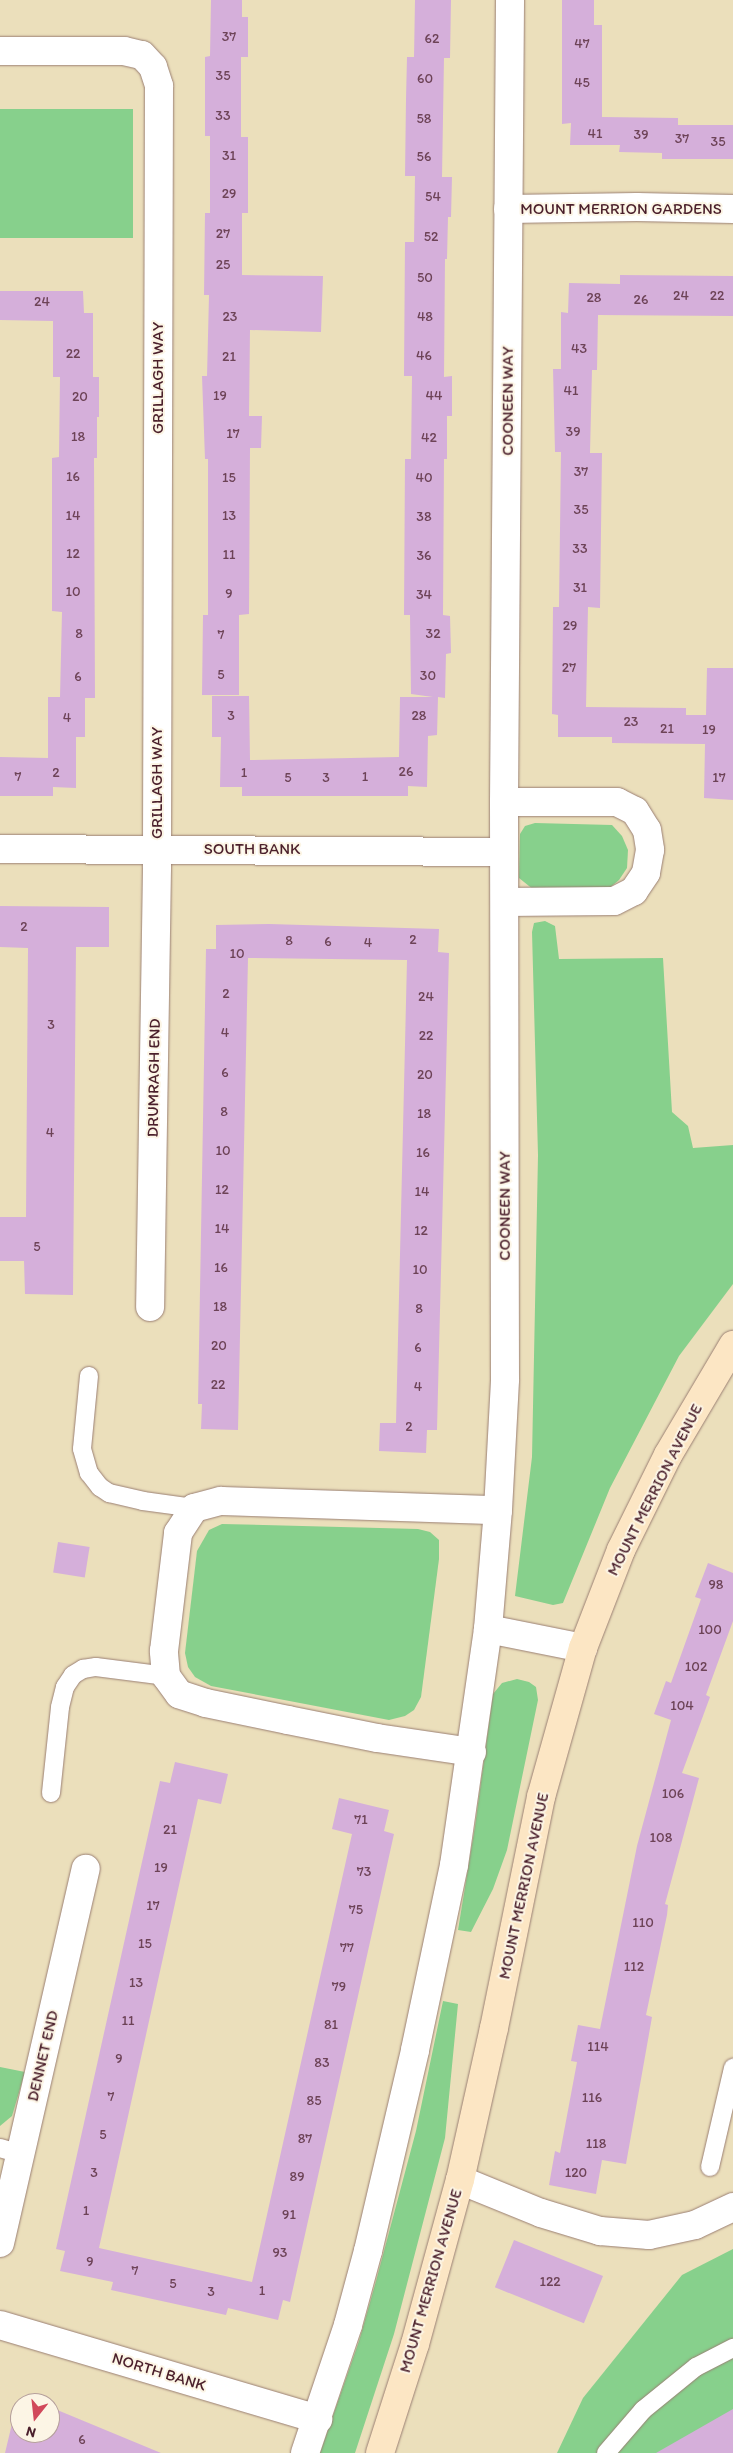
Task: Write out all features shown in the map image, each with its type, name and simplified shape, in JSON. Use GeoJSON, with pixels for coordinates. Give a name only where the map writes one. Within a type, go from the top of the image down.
{"type":"FeatureCollection","features":[{"type":"Feature","properties":{"kind":"street","name":"COONEEN WAY"},"geometry":{"type":"LineString","coordinates":[[472,1752],[488,1629],[498,1510],[505,1378],[504,802],[510,0]]}},
{"type":"Feature","properties":{"kind":"street","name":"GRILLAGH WAY"},"geometry":{"type":"LineString","coordinates":[[0,51],[124,51],[142,55],[153,67],[159,86],[157,849]]}},
{"type":"Feature","properties":{"kind":"street","name":"MOUNT MERRION GARDENS"},"geometry":{"type":"LineString","coordinates":[[508,209],[637,207],[733,209]]}},
{"type":"Feature","properties":{"kind":"street"},"geometry":{"type":"LineString","coordinates":[[504,802],[617,802],[635,812],[647,830],[650,850],[646,873],[634,892],[614,901],[505,902]]}},
{"type":"Feature","properties":{"kind":"street","name":"SOUTH BANK"},"geometry":{"type":"LineString","coordinates":[[0,849],[504,852]]}},
{"type":"Feature","properties":{"kind":"street","name":"DRUMRAGH END"},"geometry":{"type":"LineString","coordinates":[[150,1307],[157,849]]}},
{"type":"Feature","properties":{"kind":"street","name":"MOUNT MERRION AVENUE"},"geometry":{"type":"LineString","coordinates":[[380,2453],[415,2344],[460,2180],[542,1798],[583,1648],[621,1550],[664,1464],[733,1345]]}},
{"type":"Feature","properties":{"kind":"street"},"geometry":{"type":"LineString","coordinates":[[305,2453],[348,2325],[368,2251],[411,2069],[454,1865],[472,1752],[378,1738],[206,1703],[179,1694],[166,1676],[164,1651],[178,1532],[194,1508],[221,1501],[498,1510]]}},
{"type":"Feature","properties":{"kind":"street"},"geometry":{"type":"LineString","coordinates":[[488,1629],[583,1648]]}},
{"type":"Feature","properties":{"kind":"street","name":"DENNET END"},"geometry":{"type":"LineString","coordinates":[[0,2243],[10,2151],[86,1869]]}},
{"type":"Feature","properties":{"kind":"street"},"geometry":{"type":"LineString","coordinates":[[460,2180],[541,2213],[600,2231],[649,2235],[695,2226],[733,2208]]}},
{"type":"Feature","properties":{"kind":"street","name":"NORTH BANK"},"geometry":{"type":"LineString","coordinates":[[0,2325],[318,2419]]}},
{"type":"Feature","properties":{"kind":"lane"},"geometry":{"type":"LineString","coordinates":[[89,1376],[82,1449],[89,1473],[100,1487],[109,1494],[194,1508]]}},
{"type":"Feature","properties":{"kind":"lane"},"geometry":{"type":"LineString","coordinates":[[51,1793],[60,1707],[65,1686],[73,1675],[83,1669],[96,1666],[166,1676]]}},
{"type":"Feature","properties":{"kind":"lane"},"geometry":{"type":"LineString","coordinates":[[710,2167],[733,2068]]}},
{"type":"Feature","properties":{"kind":"lane"},"geometry":{"type":"LineString","coordinates":[[606,2453],[643,2410],[696,2367],[733,2348]]}},
{"type":"Feature","properties":{"kind":"green space"},"geometry":{"type":"Polygon","coordinates":[[[0,109],[133,109],[133,238],[0,238],[0,109]]]}},
{"type":"Feature","properties":{"kind":"green space"},"geometry":{"type":"Polygon","coordinates":[[[535,823],[612,825],[622,836],[628,850],[627,868],[619,880],[607,890],[534,890],[519,878],[520,834],[525,826],[535,823]]]}},
{"type":"Feature","properties":{"kind":"green space"},"geometry":{"type":"Polygon","coordinates":[[[545,921],[555,926],[559,959],[663,958],[672,1112],[688,1126],[693,1148],[733,1145],[733,1284],[679,1356],[610,1488],[563,1603],[553,1605],[515,1596],[532,1457],[538,1155],[532,932],[534,923],[545,921]]]}},
{"type":"Feature","properties":{"kind":"green space"},"geometry":{"type":"Polygon","coordinates":[[[222,1524],[418,1529],[430,1532],[439,1540],[439,1559],[421,1697],[414,1710],[405,1716],[389,1720],[211,1686],[195,1677],[188,1667],[185,1653],[197,1551],[209,1530],[222,1524]]]}},
{"type":"Feature","properties":{"kind":"green space"},"geometry":{"type":"Polygon","coordinates":[[[517,1679],[529,1682],[536,1687],[538,1700],[507,1850],[493,1889],[471,1932],[458,1930],[475,1826],[493,1694],[502,1683],[517,1679]]]}},
{"type":"Feature","properties":{"kind":"green space"},"geometry":{"type":"Polygon","coordinates":[[[443,2001],[458,2004],[445,2138],[394,2334],[355,2453],[320,2453],[359,2341],[376,2281],[416,2131],[443,2001]]]}},
{"type":"Feature","properties":{"kind":"green space"},"geometry":{"type":"Polygon","coordinates":[[[0,2067],[25,2072],[12,2116],[0,2126],[0,2067]]]}},
{"type":"Feature","properties":{"kind":"green space"},"geometry":{"type":"Polygon","coordinates":[[[733,2249],[733,2453],[557,2453],[583,2398],[682,2275],[733,2249]]]}},
{"type":"Feature","properties":{"kind":"building"},"geometry":{"type":"Polygon","coordinates":[[[211,0],[242,0],[242,17],[248,17],[248,57],[241,57],[241,137],[248,137],[248,213],[242,213],[242,275],[323,276],[321,332],[250,330],[249,416],[262,416],[261,448],[250,448],[249,614],[239,615],[239,695],[202,695],[203,615],[208,615],[208,459],[205,459],[202,376],[207,376],[209,295],[204,295],[205,213],[210,213],[210,136],[205,136],[205,57],[210,56],[211,0]]]}},
{"type":"Feature","properties":{"kind":"building"},"geometry":{"type":"Polygon","coordinates":[[[415,0],[451,0],[450,58],[444,58],[442,177],[452,177],[451,217],[448,217],[447,259],[445,259],[444,377],[452,376],[452,416],[447,416],[447,459],[444,459],[443,615],[450,616],[451,653],[446,654],[445,698],[438,697],[437,735],[428,736],[427,787],[408,786],[408,796],[242,796],[242,787],[220,787],[221,737],[212,737],[212,696],[249,696],[250,760],[399,757],[400,697],[433,697],[411,694],[410,615],[404,615],[405,459],[411,459],[412,376],[404,376],[405,242],[414,242],[415,176],[405,176],[406,99],[407,57],[414,57],[415,0]]]}},
{"type":"Feature","properties":{"kind":"building"},"geometry":{"type":"Polygon","coordinates":[[[562,0],[594,0],[594,25],[602,25],[602,117],[678,118],[678,125],[733,125],[733,159],[662,159],[662,153],[619,152],[620,145],[570,145],[571,123],[562,124],[562,0]]]}},
{"type":"Feature","properties":{"kind":"building"},"geometry":{"type":"Polygon","coordinates":[[[620,275],[733,276],[733,316],[598,315],[597,370],[592,370],[590,453],[602,453],[600,608],[588,607],[586,707],[686,708],[686,715],[706,715],[707,668],[733,668],[733,800],[704,798],[705,744],[612,743],[612,737],[558,737],[558,715],[552,714],[553,607],[559,607],[561,452],[555,452],[553,369],[561,369],[561,312],[568,313],[569,283],[620,284],[620,275]]]}},
{"type":"Feature","properties":{"kind":"building"},"geometry":{"type":"Polygon","coordinates":[[[0,291],[83,291],[84,313],[93,313],[93,377],[99,377],[97,458],[94,458],[95,698],[85,698],[85,737],[76,737],[76,788],[53,787],[53,796],[0,796],[0,757],[48,758],[48,697],[60,697],[62,612],[52,611],[52,458],[59,457],[60,377],[53,377],[53,321],[0,320],[0,291]]]}},
{"type":"Feature","properties":{"kind":"building"},"geometry":{"type":"Polygon","coordinates":[[[0,906],[109,907],[109,947],[76,947],[73,1295],[25,1294],[24,1261],[0,1261],[0,1217],[26,1217],[28,948],[0,947],[0,906]]]}},
{"type":"Feature","properties":{"kind":"building"},"geometry":{"type":"Polygon","coordinates":[[[269,924],[439,929],[438,952],[449,953],[437,1430],[427,1430],[426,1453],[379,1451],[380,1423],[396,1423],[407,960],[248,958],[238,1430],[201,1429],[202,1404],[198,1404],[206,949],[216,949],[216,925],[269,924]]]}},
{"type":"Feature","properties":{"kind":"building"},"geometry":{"type":"Polygon","coordinates":[[[58,1542],[90,1547],[85,1578],[53,1573],[58,1542]]]}},
{"type":"Feature","properties":{"kind":"building"},"geometry":{"type":"Polygon","coordinates":[[[708,1563],[733,1573],[733,1621],[706,1695],[710,1697],[682,1773],[699,1778],[665,1904],[668,1905],[667,1915],[646,2015],[652,2017],[626,2164],[602,2160],[596,2194],[549,2185],[555,2151],[560,2153],[577,2062],[571,2061],[578,2025],[600,2029],[637,1846],[671,1720],[654,1714],[666,1681],[671,1683],[701,1599],[695,1597],[708,1563]]]}},
{"type":"Feature","properties":{"kind":"building"},"geometry":{"type":"Polygon","coordinates":[[[175,1762],[228,1774],[221,1804],[198,1799],[99,2248],[252,2282],[352,1834],[332,1829],[339,1798],[389,1810],[384,1831],[394,1834],[290,2302],[283,2300],[278,2320],[228,2308],[226,2315],[111,2290],[113,2282],[60,2271],[65,2251],[56,2249],[160,1781],[170,1783],[175,1762]]]}},
{"type":"Feature","properties":{"kind":"building"},"geometry":{"type":"Polygon","coordinates":[[[514,2240],[603,2276],[584,2323],[495,2287],[514,2240]]]}},
{"type":"Feature","properties":{"kind":"building"},"geometry":{"type":"Polygon","coordinates":[[[733,2409],[733,2453],[656,2453],[733,2409]]]}},
{"type":"Feature","properties":{"kind":"building"},"geometry":{"type":"Polygon","coordinates":[[[60,2411],[161,2453],[5,2453],[10,2432],[10,2443],[60,2443],[60,2411]]]}}]}
